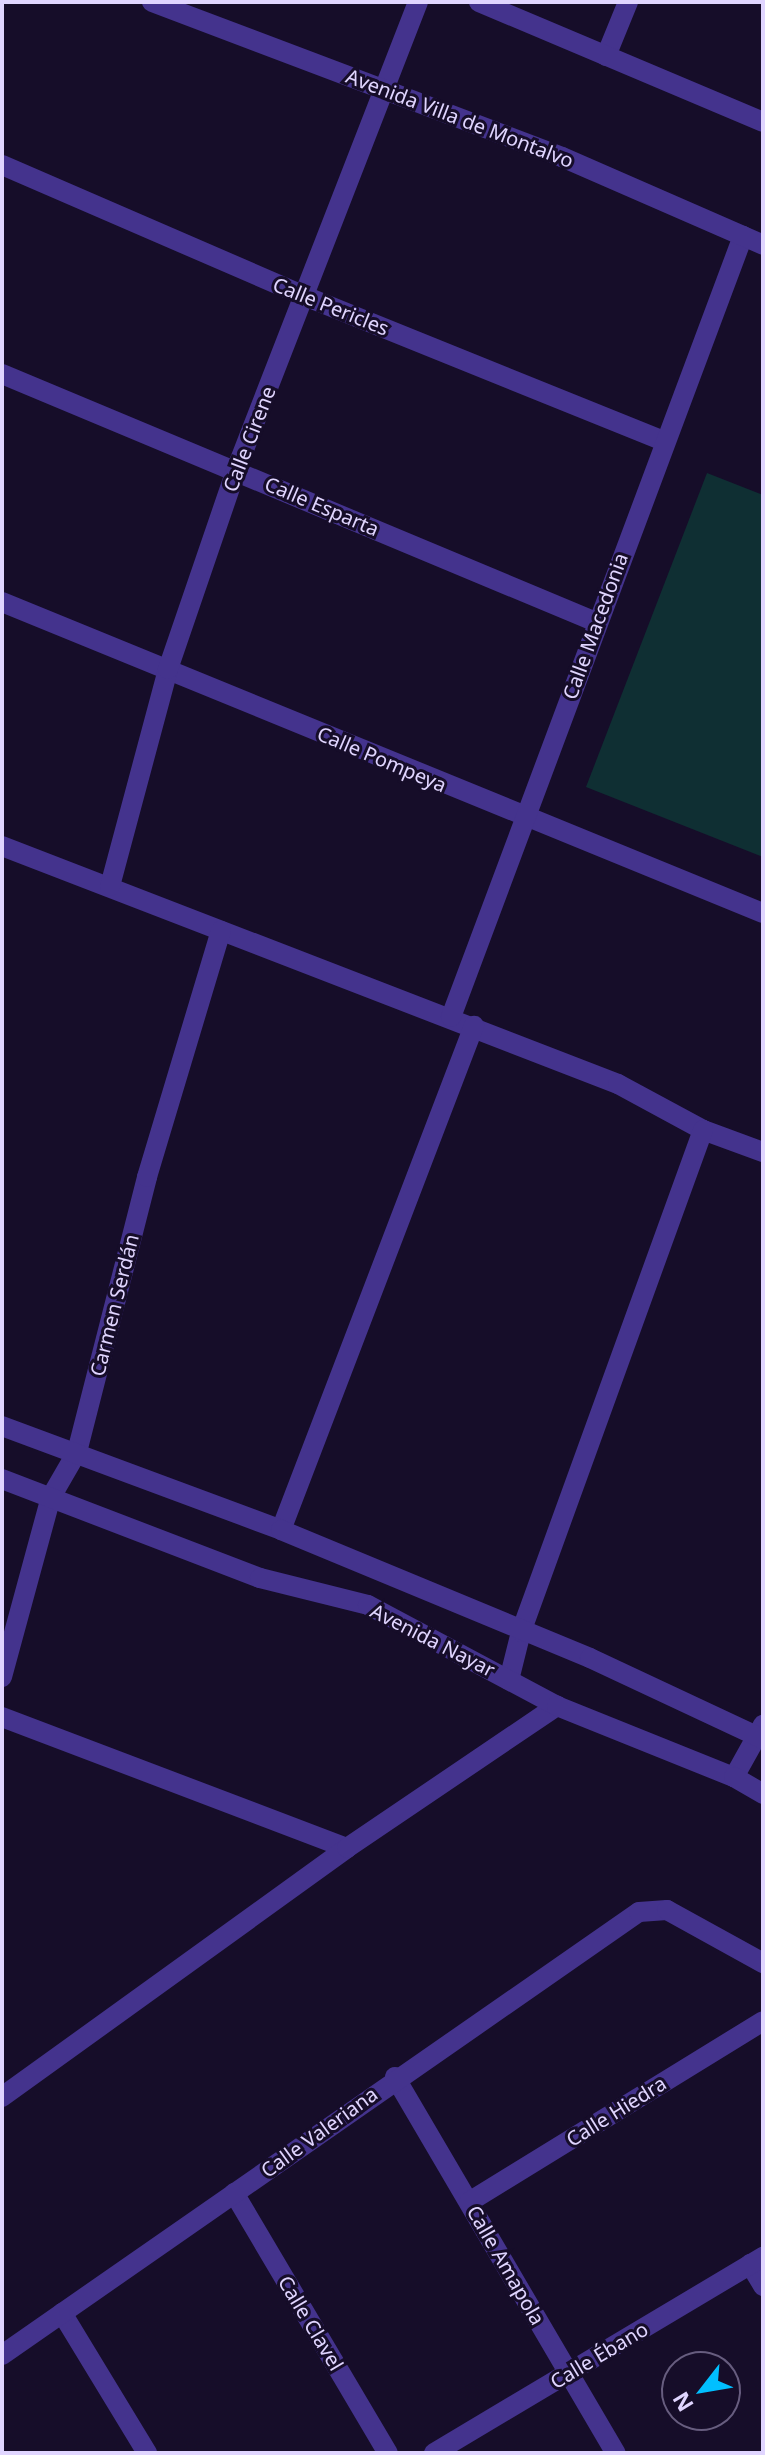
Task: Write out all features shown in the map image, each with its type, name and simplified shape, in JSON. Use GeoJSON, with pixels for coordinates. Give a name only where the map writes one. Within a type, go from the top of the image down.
{"type":"FeatureCollection","features":[{"type":"Feature","properties":{"kind":"street","name":"Avenida Villa de Montalvo"},"geometry":{"type":"LineString","coordinates":[[152,2],[388,89],[763,245]]}},
{"type":"Feature","properties":{"kind":"street","name":"Calle Cirene"},"geometry":{"type":"LineString","coordinates":[[110,886],[168,669],[236,470],[388,89],[418,2]]}},
{"type":"Feature","properties":{"kind":"street"},"geometry":{"type":"LineString","coordinates":[[479,2],[763,122]]}},
{"type":"Feature","properties":{"kind":"street"},"geometry":{"type":"LineString","coordinates":[[606,56],[628,2]]}},
{"type":"Feature","properties":{"kind":"street","name":"Calle Pericles"},"geometry":{"type":"LineString","coordinates":[[2,165],[307,297],[663,441]]}},
{"type":"Feature","properties":{"kind":"street","name":"Calle Macedonia"},"geometry":{"type":"LineString","coordinates":[[451,1017],[663,441],[743,236]]}},
{"type":"Feature","properties":{"kind":"street","name":"Calle Esparta"},"geometry":{"type":"LineString","coordinates":[[2,374],[596,622]]}},
{"type":"Feature","properties":{"kind":"street","name":"Calle Pompeya"},"geometry":{"type":"LineString","coordinates":[[2,602],[524,818],[763,913]]}},
{"type":"Feature","properties":{"kind":"street"},"geometry":{"type":"LineString","coordinates":[[2,846],[474,1026],[618,1084],[703,1130],[763,1152]]}},
{"type":"Feature","properties":{"kind":"street","name":"Carmen Serdán"},"geometry":{"type":"LineString","coordinates":[[2,1677],[51,1497],[77,1452],[147,1177],[221,931]]}},
{"type":"Feature","properties":{"kind":"street"},"geometry":{"type":"LineString","coordinates":[[281,1530],[474,1026]]}},
{"type":"Feature","properties":{"kind":"street"},"geometry":{"type":"LineString","coordinates":[[509,1680],[521,1632],[703,1130]]}},
{"type":"Feature","properties":{"kind":"street","name":"Avenida Nayar"},"geometry":{"type":"LineString","coordinates":[[2,1426],[281,1530],[590,1658],[761,1733]]}},
{"type":"Feature","properties":{"kind":"street","name":"Avenida Nayar"},"geometry":{"type":"LineString","coordinates":[[2,1479],[260,1578],[368,1605],[557,1706],[734,1777],[763,1794]]}},
{"type":"Feature","properties":{"kind":"street"},"geometry":{"type":"LineString","coordinates":[[2,2097],[347,1848],[557,1706]]}},
{"type":"Feature","properties":{"kind":"street"},"geometry":{"type":"LineString","coordinates":[[2,1717],[347,1848]]}},
{"type":"Feature","properties":{"kind":"street"},"geometry":{"type":"LineString","coordinates":[[734,1777],[761,1733]]}},
{"type":"Feature","properties":{"kind":"street","name":"Calle Valeriana"},"geometry":{"type":"LineString","coordinates":[[2,2355],[395,2077],[639,1912],[667,1910],[763,1963]]}},
{"type":"Feature","properties":{"kind":"street","name":"Calle Hiedra"},"geometry":{"type":"LineString","coordinates":[[469,2202],[763,2021]]}},
{"type":"Feature","properties":{"kind":"street","name":"Calle Amapola"},"geometry":{"type":"LineString","coordinates":[[395,2077],[616,2453]]}},
{"type":"Feature","properties":{"kind":"street","name":"Calle Clavel"},"geometry":{"type":"LineString","coordinates":[[234,2193],[388,2453]]}},
{"type":"Feature","properties":{"kind":"street"},"geometry":{"type":"LineString","coordinates":[[756,2260],[763,2286]]}},
{"type":"Feature","properties":{"kind":"street","name":"Calle Ébano"},"geometry":{"type":"LineString","coordinates":[[434,2453],[756,2260]]}},
{"type":"Feature","properties":{"kind":"street"},"geometry":{"type":"LineString","coordinates":[[62,2313],[147,2453]]}},
{"type":"Feature","properties":{"kind":"green space"},"geometry":{"type":"Polygon","coordinates":[[[707,473],[763,495],[763,857],[586,787],[707,473]]]}}]}
